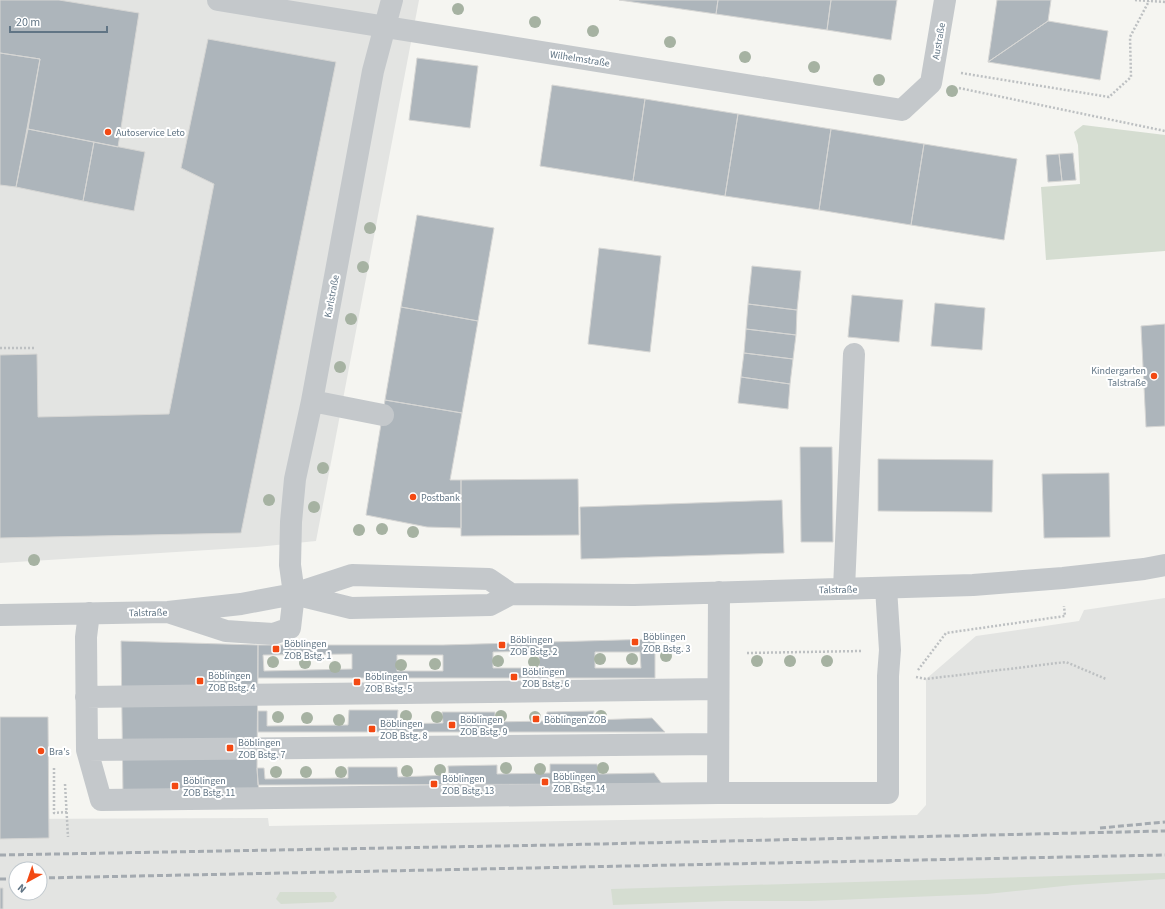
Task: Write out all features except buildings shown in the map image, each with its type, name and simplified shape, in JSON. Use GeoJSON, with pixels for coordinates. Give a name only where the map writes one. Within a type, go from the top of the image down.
{"type":"FeatureCollection","features":[{"type":"Feature","properties":{"kind":"street","name":"Wilhelmstraße"},"geometry":{"type":"LineString","coordinates":[[218,0],[902,110],[932,76]]}},
{"type":"Feature","properties":{"kind":"street","name":"Karlstraße"},"geometry":{"type":"LineString","coordinates":[[168,612],[226,631],[273,634],[290,628],[294,594],[290,565],[291,522],[295,479],[312,401],[373,72],[392,0]]}},
{"type":"Feature","properties":{"kind":"street","name":"Austraße"},"geometry":{"type":"LineString","coordinates":[[932,76],[945,0]]}},
{"type":"Feature","properties":{"kind":"street"},"geometry":{"type":"LineString","coordinates":[[844,589],[854,354]]}},
{"type":"Feature","properties":{"kind":"street"},"geometry":{"type":"LineString","coordinates":[[312,401],[383,415]]}},
{"type":"Feature","properties":{"kind":"street","name":"Talstraße"},"geometry":{"type":"LineString","coordinates":[[294,594],[351,608],[490,605],[511,594],[634,595],[973,585],[1063,578],[1144,569],[1165,565]]}},
{"type":"Feature","properties":{"kind":"street","name":"Talstraße"},"geometry":{"type":"LineString","coordinates":[[0,615],[168,612],[240,604],[294,594],[352,575],[489,579],[511,594]]}},
{"type":"Feature","properties":{"kind":"street"},"geometry":{"type":"LineString","coordinates":[[89,613],[86,637],[87,750],[101,800],[718,792],[888,793],[888,701],[890,650],[886,588]]}},
{"type":"Feature","properties":{"kind":"street"},"geometry":{"type":"LineString","coordinates":[[718,792],[719,592]]}},
{"type":"Feature","properties":{"kind":"street"},"geometry":{"type":"LineString","coordinates":[[86,697],[718,689]]}},
{"type":"Feature","properties":{"kind":"street"},"geometry":{"type":"LineString","coordinates":[[87,750],[718,744]]}},
{"type":"Feature","properties":{"kind":"path"},"geometry":{"type":"LineString","coordinates":[[1135,0],[1165,2]]}},
{"type":"Feature","properties":{"kind":"path"},"geometry":{"type":"LineString","coordinates":[[932,76],[1108,97],[1131,77],[1130,37],[1149,1]]}},
{"type":"Feature","properties":{"kind":"path"},"geometry":{"type":"LineString","coordinates":[[932,76],[1165,131]]}},
{"type":"Feature","properties":{"kind":"path"},"geometry":{"type":"LineString","coordinates":[[0,348],[35,348]]}},
{"type":"Feature","properties":{"kind":"path"},"geometry":{"type":"LineString","coordinates":[[1063,578],[1065,616],[946,632],[914,676],[926,679],[1066,662],[1106,679]]}},
{"type":"Feature","properties":{"kind":"path"},"geometry":{"type":"LineString","coordinates":[[718,661],[750,652],[890,650]]}},
{"type":"Feature","properties":{"kind":"path"},"geometry":{"type":"LineString","coordinates":[[54,768],[54,813],[67,812]]}},
{"type":"Feature","properties":{"kind":"path"},"geometry":{"type":"LineString","coordinates":[[65,782],[68,838]]}},
{"type":"Feature","properties":{"kind":"shaded area"},"geometry":{"type":"Polygon","coordinates":[[[0,0],[419,0],[316,541],[257,547],[0,563],[0,0]]]}},
{"type":"Feature","properties":{"kind":"shaded area"},"geometry":{"type":"Polygon","coordinates":[[[1083,125],[1165,135],[1165,251],[1046,260],[1041,187],[1080,184],[1078,145],[1074,132],[1083,125]]]}},
{"type":"Feature","properties":{"kind":"shaded area"},"geometry":{"type":"Polygon","coordinates":[[[1165,598],[1165,909],[0,909],[0,819],[268,818],[269,826],[917,815],[926,805],[926,679],[976,636],[1079,621],[1084,610],[1165,598]]]}},
{"type":"Feature","properties":{"kind":"shaded area"},"geometry":{"type":"Polygon","coordinates":[[[1165,873],[1165,879],[1073,885],[987,894],[811,901],[726,901],[613,905],[611,889],[1165,873]]]}},
{"type":"Feature","properties":{"kind":"shaded area"},"geometry":{"type":"Polygon","coordinates":[[[280,892],[334,892],[337,897],[333,902],[281,904],[276,899],[280,892]]]}},
{"type":"Feature","properties":{"kind":"railway"},"geometry":{"type":"LineString","coordinates":[[1100,828],[1165,822]]}},
{"type":"Feature","properties":{"kind":"railway"},"geometry":{"type":"LineString","coordinates":[[0,855],[554,845],[1165,831]]}},
{"type":"Feature","properties":{"kind":"railway"},"geometry":{"type":"LineString","coordinates":[[48,878],[1165,855]]}},
{"type":"Feature","properties":{"kind":"railway"},"geometry":{"type":"LineString","coordinates":[[0,879],[8,879]]}},
{"type":"Feature","properties":{"kind":"place","name":"Autoservice Leto"},"geometry":{"type":"Point","coordinates":[108,132]}},
{"type":"Feature","properties":{"kind":"place","name":"Kindergarten Talstraße"},"geometry":{"type":"Point","coordinates":[1154,376]}},
{"type":"Feature","properties":{"kind":"place","name":"Postbank"},"geometry":{"type":"Point","coordinates":[413,497]}},
{"type":"Feature","properties":{"kind":"place","name":"Böblingen ZOB Bstg. 3"},"geometry":{"type":"Point","coordinates":[635,642]}},
{"type":"Feature","properties":{"kind":"place","name":"Böblingen ZOB Bstg. 2"},"geometry":{"type":"Point","coordinates":[502,645]}},
{"type":"Feature","properties":{"kind":"place","name":"Böblingen ZOB Bstg. 1"},"geometry":{"type":"Point","coordinates":[276,649]}},
{"type":"Feature","properties":{"kind":"place","name":"Böblingen ZOB Bstg. 6"},"geometry":{"type":"Point","coordinates":[514,677]}},
{"type":"Feature","properties":{"kind":"place","name":"Böblingen ZOB Bstg. 4"},"geometry":{"type":"Point","coordinates":[200,681]}},
{"type":"Feature","properties":{"kind":"place","name":"Böblingen ZOB Bstg. 5"},"geometry":{"type":"Point","coordinates":[357,682]}},
{"type":"Feature","properties":{"kind":"place","name":"Böblingen ZOB"},"geometry":{"type":"Point","coordinates":[536,719]}},
{"type":"Feature","properties":{"kind":"place","name":"Böblingen ZOB Bstg. 9"},"geometry":{"type":"Point","coordinates":[452,725]}},
{"type":"Feature","properties":{"kind":"place","name":"Böblingen ZOB Bstg. 8"},"geometry":{"type":"Point","coordinates":[372,729]}},
{"type":"Feature","properties":{"kind":"place","name":"Böblingen ZOB Bstg. 7"},"geometry":{"type":"Point","coordinates":[230,748]}},
{"type":"Feature","properties":{"kind":"place","name":"Bra's"},"geometry":{"type":"Point","coordinates":[41,751]}},
{"type":"Feature","properties":{"kind":"place","name":"Böblingen ZOB Bstg. 14"},"geometry":{"type":"Point","coordinates":[545,782]}},
{"type":"Feature","properties":{"kind":"place","name":"Böblingen ZOB Bstg. 13"},"geometry":{"type":"Point","coordinates":[434,784]}},
{"type":"Feature","properties":{"kind":"place","name":"Böblingen ZOB Bstg. 11"},"geometry":{"type":"Point","coordinates":[175,786]}}]}
